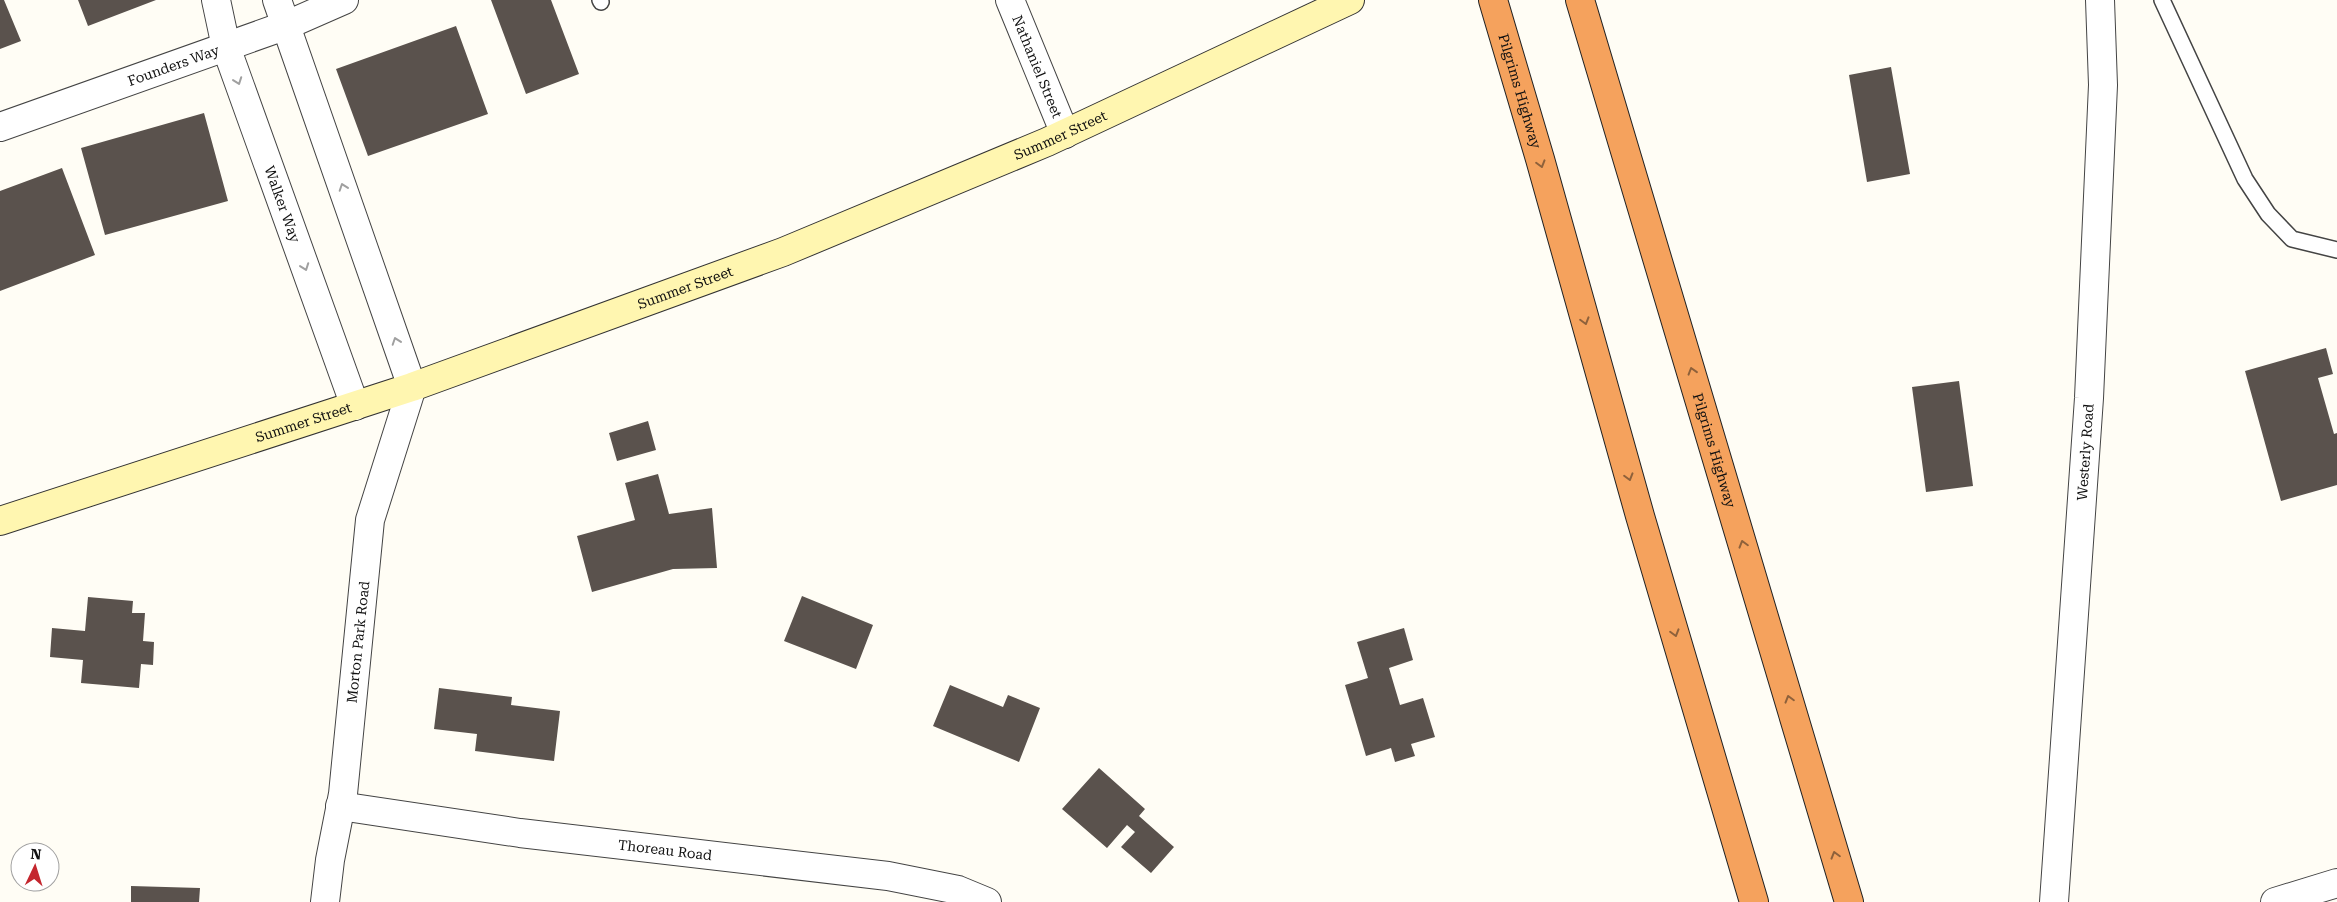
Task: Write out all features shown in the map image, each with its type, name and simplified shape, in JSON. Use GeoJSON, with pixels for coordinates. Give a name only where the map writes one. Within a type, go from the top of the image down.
{"type":"FeatureCollection","features":[{"type":"Feature","properties":{"kind":"highway","name":"Pilgrims Highway"},"geometry":{"type":"LineString","coordinates":[[1493,0],[1540,159],[1643,525],[1754,902]]}},
{"type":"Feature","properties":{"kind":"highway","name":"Pilgrims Highway"},"geometry":{"type":"LineString","coordinates":[[1580,0],[1849,902]]}},
{"type":"Feature","properties":{"kind":"main road","name":"Summer Street"},"geometry":{"type":"LineString","coordinates":[[0,521],[412,387],[782,252],[1065,134],[1350,0]]}},
{"type":"Feature","properties":{"kind":"street","name":"Walker Way"},"geometry":{"type":"LineString","coordinates":[[216,0],[226,47],[355,406]]}},
{"type":"Feature","properties":{"kind":"street"},"geometry":{"type":"LineString","coordinates":[[277,0],[412,387]]}},
{"type":"Feature","properties":{"kind":"street","name":"Founders Way"},"geometry":{"type":"LineString","coordinates":[[0,127],[287,25],[344,0]]}},
{"type":"Feature","properties":{"kind":"street","name":"Nathaniel Street"},"geometry":{"type":"LineString","coordinates":[[1010,0],[1065,134]]}},
{"type":"Feature","properties":{"kind":"street","name":"Westerly Road"},"geometry":{"type":"LineString","coordinates":[[2054,902],[2089,398],[2103,85],[2100,0]]}},
{"type":"Feature","properties":{"kind":"street","name":"Morton Park Road"},"geometry":{"type":"LineString","coordinates":[[325,902],[330,860],[340,806],[370,520],[412,387]]}},
{"type":"Feature","properties":{"kind":"street","name":"Thoreau Road"},"geometry":{"type":"LineString","coordinates":[[340,806],[520,833],[648,846],[888,876],[958,890],[987,902]]}},
{"type":"Feature","properties":{"kind":"street"},"geometry":{"type":"LineString","coordinates":[[2275,902],[2337,883]]}},
{"type":"Feature","properties":{"kind":"lane"},"geometry":{"type":"LineString","coordinates":[[2162,0],[2245,179],[2268,214],[2292,240],[2337,250]]}},
{"type":"Feature","properties":{"kind":"building"},"geometry":{"type":"Polygon","coordinates":[[[0,0],[4,0],[21,41],[0,49],[0,0]]]}},
{"type":"Feature","properties":{"kind":"building"},"geometry":{"type":"Polygon","coordinates":[[[78,0],[156,0],[88,26],[78,0]]]}},
{"type":"Feature","properties":{"kind":"building"},"geometry":{"type":"Polygon","coordinates":[[[491,0],[551,0],[579,74],[526,94],[491,0]]]}},
{"type":"Feature","properties":{"kind":"building"},"geometry":{"type":"Polygon","coordinates":[[[456,26],[488,114],[368,156],[336,69],[456,26]]]}},
{"type":"Feature","properties":{"kind":"building"},"geometry":{"type":"Polygon","coordinates":[[[1891,67],[1910,174],[1867,182],[1849,75],[1891,67]]]}},
{"type":"Feature","properties":{"kind":"building"},"geometry":{"type":"Polygon","coordinates":[[[204,113],[228,201],[105,235],[81,148],[204,113]]]}},
{"type":"Feature","properties":{"kind":"building"},"geometry":{"type":"Polygon","coordinates":[[[62,168],[95,255],[0,291],[0,191],[62,168]]]}},
{"type":"Feature","properties":{"kind":"building"},"geometry":{"type":"Polygon","coordinates":[[[2326,348],[2333,374],[2318,378],[2334,434],[2337,433],[2337,485],[2281,501],[2245,371],[2326,348]]]}},
{"type":"Feature","properties":{"kind":"building"},"geometry":{"type":"Polygon","coordinates":[[[1959,381],[1973,486],[1926,492],[1912,387],[1959,381]]]}},
{"type":"Feature","properties":{"kind":"building"},"geometry":{"type":"Polygon","coordinates":[[[648,421],[656,450],[617,461],[609,433],[648,421]]]}},
{"type":"Feature","properties":{"kind":"building"},"geometry":{"type":"Polygon","coordinates":[[[658,474],[669,514],[712,508],[717,568],[673,569],[592,592],[577,536],[635,520],[625,483],[658,474]]]}},
{"type":"Feature","properties":{"kind":"building"},"geometry":{"type":"Polygon","coordinates":[[[802,596],[873,625],[856,669],[784,641],[802,596]]]}},
{"type":"Feature","properties":{"kind":"building"},"geometry":{"type":"Polygon","coordinates":[[[88,597],[133,601],[132,613],[145,613],[143,641],[154,642],[153,665],[141,664],[139,688],[81,683],[83,660],[50,657],[52,628],[85,631],[88,597]]]}},
{"type":"Feature","properties":{"kind":"building"},"geometry":{"type":"Polygon","coordinates":[[[1404,628],[1413,660],[1389,668],[1400,705],[1423,698],[1435,737],[1411,744],[1415,756],[1395,762],[1391,748],[1366,756],[1345,685],[1368,678],[1357,642],[1404,628]]]}},
{"type":"Feature","properties":{"kind":"building"},"geometry":{"type":"Polygon","coordinates":[[[950,685],[1003,707],[1008,695],[1040,708],[1019,762],[933,726],[950,685]]]}},
{"type":"Feature","properties":{"kind":"building"},"geometry":{"type":"Polygon","coordinates":[[[439,688],[512,697],[511,705],[560,711],[554,761],[475,751],[477,734],[434,729],[439,688]]]}},
{"type":"Feature","properties":{"kind":"building"},"geometry":{"type":"Polygon","coordinates":[[[1099,768],[1145,809],[1139,816],[1174,847],[1151,873],[1121,847],[1135,832],[1127,825],[1107,848],[1062,809],[1099,768]]]}},
{"type":"Feature","properties":{"kind":"building"},"geometry":{"type":"Polygon","coordinates":[[[131,886],[200,888],[199,902],[131,902],[131,886]]]}}]}
